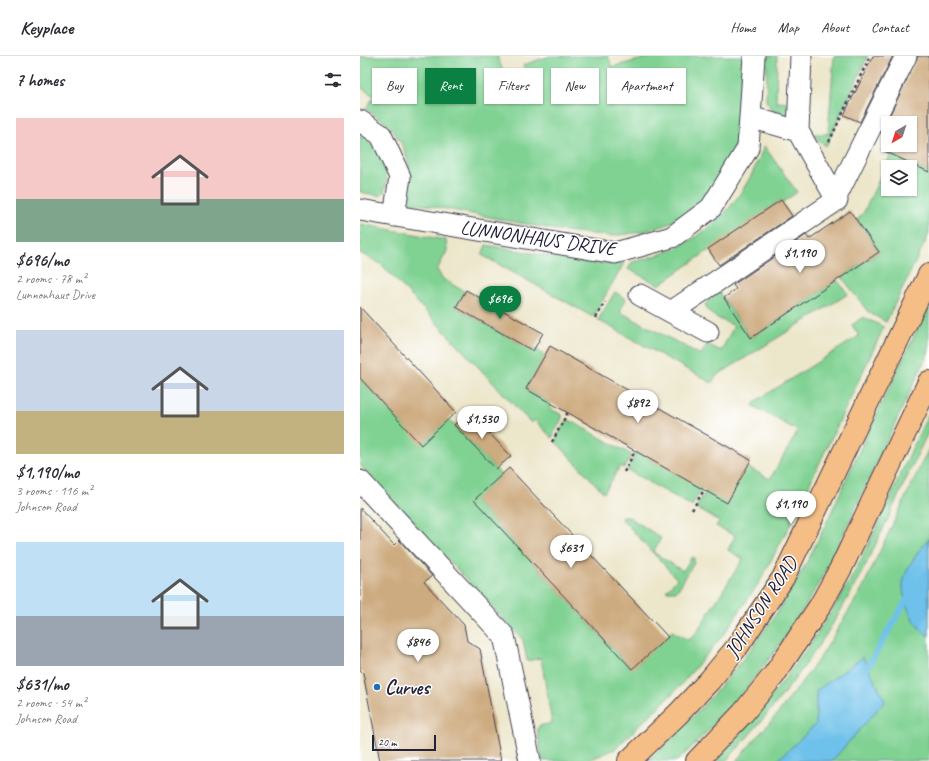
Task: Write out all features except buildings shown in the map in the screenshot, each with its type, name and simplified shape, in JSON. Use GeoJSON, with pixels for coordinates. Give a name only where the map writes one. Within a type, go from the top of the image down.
{"type":"FeatureCollection","features":[{"type":"Feature","properties":{"kind":"main road","name":"JOHNSON ROAD"},"geometry":{"type":"LineString","coordinates":[[629,761],[678,714],[714,675],[737,647],[784,578],[929,275]]}},
{"type":"Feature","properties":{"kind":"main road"},"geometry":{"type":"LineString","coordinates":[[697,761],[743,713],[774,675],[820,606],[842,566],[929,382]]}},
{"type":"Feature","properties":{"kind":"street","name":"LUNNONHAUS DRIVE"},"geometry":{"type":"LineString","coordinates":[[360,210],[615,253],[672,237],[711,208],[748,148],[754,56]]}},
{"type":"Feature","properties":{"kind":"street"},"geometry":{"type":"LineString","coordinates":[[800,56],[798,131],[836,197]]}},
{"type":"Feature","properties":{"kind":"street"},"geometry":{"type":"LineString","coordinates":[[671,312],[837,200],[836,197],[906,56]]}},
{"type":"Feature","properties":{"kind":"street"},"geometry":{"type":"LineString","coordinates":[[750,117],[798,131]]}},
{"type":"Feature","properties":{"kind":"street"},"geometry":{"type":"LineString","coordinates":[[360,121],[380,135],[400,177],[394,216]]}},
{"type":"Feature","properties":{"kind":"street"},"geometry":{"type":"LineString","coordinates":[[640,296],[708,332]]}},
{"type":"Feature","properties":{"kind":"street"},"geometry":{"type":"LineString","coordinates":[[360,481],[504,636],[530,761]]}},
{"type":"Feature","properties":{"kind":"path"},"geometry":{"type":"LineString","coordinates":[[828,145],[870,56]]}},
{"type":"Feature","properties":{"kind":"path"},"geometry":{"type":"LineString","coordinates":[[596,318],[605,302]]}},
{"type":"Feature","properties":{"kind":"path"},"geometry":{"type":"LineString","coordinates":[[552,442],[568,412]]}},
{"type":"Feature","properties":{"kind":"path"},"geometry":{"type":"LineString","coordinates":[[624,472],[635,451]]}},
{"type":"Feature","properties":{"kind":"path"},"geometry":{"type":"LineString","coordinates":[[692,510],[704,490]]}},
{"type":"Feature","properties":{"kind":"green space"},"geometry":{"type":"Polygon","coordinates":[[[360,56],[499,56],[497,57],[502,68],[484,68],[484,104],[543,104],[543,68],[524,68],[523,65],[550,56],[608,56],[612,67],[655,56],[743,56],[740,130],[730,160],[708,194],[690,210],[666,225],[642,232],[611,236],[557,230],[409,202],[410,172],[406,154],[402,145],[390,127],[366,109],[372,99],[372,104],[417,104],[417,68],[372,68],[372,95],[360,87],[360,56]]]}},
{"type":"Feature","properties":{"kind":"green space"},"geometry":{"type":"Polygon","coordinates":[[[767,56],[777,56],[776,102],[791,103],[789,113],[785,114],[773,111],[766,101],[767,56]]]}},
{"type":"Feature","properties":{"kind":"green space"},"geometry":{"type":"Polygon","coordinates":[[[834,56],[868,56],[826,146],[811,134],[828,134],[834,56]]]}},
{"type":"Feature","properties":{"kind":"green space"},"geometry":{"type":"Polygon","coordinates":[[[360,133],[378,153],[386,171],[387,180],[381,196],[360,192],[360,133]]]}},
{"type":"Feature","properties":{"kind":"green space"},"geometry":{"type":"Polygon","coordinates":[[[764,146],[797,192],[783,202],[781,200],[659,285],[628,269],[632,262],[656,256],[678,247],[697,236],[714,223],[730,207],[743,189],[764,146]]]}},
{"type":"Feature","properties":{"kind":"green space"},"geometry":{"type":"Polygon","coordinates":[[[891,154],[903,160],[888,160],[891,154]]]}},
{"type":"Feature","properties":{"kind":"green space"},"geometry":{"type":"Polygon","coordinates":[[[929,165],[929,234],[886,322],[868,312],[842,277],[879,252],[857,220],[864,212],[881,175],[881,196],[917,196],[917,167],[926,171],[929,165]]]}},
{"type":"Feature","properties":{"kind":"green space"},"geometry":{"type":"Polygon","coordinates":[[[360,224],[446,240],[447,251],[437,270],[443,279],[465,292],[456,307],[533,351],[535,348],[545,356],[526,389],[551,403],[549,408],[562,415],[552,438],[535,420],[531,423],[381,264],[360,253],[360,224]]]}},
{"type":"Feature","properties":{"kind":"green space"},"geometry":{"type":"Polygon","coordinates":[[[486,245],[588,263],[624,263],[593,317],[482,255],[486,245]]]}},
{"type":"Feature","properties":{"kind":"green space"},"geometry":{"type":"Polygon","coordinates":[[[837,280],[848,294],[716,376],[712,383],[598,320],[615,292],[626,299],[620,312],[701,355],[707,344],[721,351],[734,326],[717,318],[709,312],[705,304],[719,292],[751,338],[837,280]]]}},
{"type":"Feature","properties":{"kind":"green space"},"geometry":{"type":"Polygon","coordinates":[[[929,305],[929,351],[835,552],[803,609],[765,664],[723,715],[700,739],[677,761],[648,761],[702,707],[735,669],[791,591],[820,536],[929,305]]]}},
{"type":"Feature","properties":{"kind":"green space"},"geometry":{"type":"Polygon","coordinates":[[[863,317],[884,327],[791,523],[760,581],[724,634],[678,688],[615,749],[587,761],[542,761],[537,729],[539,726],[552,723],[541,658],[527,661],[523,640],[360,465],[360,378],[421,444],[448,419],[496,469],[501,475],[475,501],[632,669],[672,631],[688,640],[694,636],[743,559],[728,550],[735,536],[716,526],[719,521],[696,508],[706,491],[747,467],[770,479],[798,431],[753,406],[756,401],[859,336],[852,325],[863,317]]]}},
{"type":"Feature","properties":{"kind":"green space"},"geometry":{"type":"Polygon","coordinates":[[[929,413],[929,430],[865,566],[829,630],[802,670],[758,725],[726,761],[716,761],[770,698],[833,610],[869,543],[929,413]]]}},
{"type":"Feature","properties":{"kind":"green space"},"geometry":{"type":"Polygon","coordinates":[[[569,420],[632,455],[624,468],[620,466],[604,493],[555,441],[566,421],[569,420]]]}},
{"type":"Feature","properties":{"kind":"green space"},"geometry":{"type":"Polygon","coordinates":[[[929,448],[929,761],[736,761],[779,712],[822,655],[862,589],[929,448]]]}},
{"type":"Feature","properties":{"kind":"green space"},"geometry":{"type":"Polygon","coordinates":[[[637,452],[702,488],[692,506],[627,470],[637,452]]]}},
{"type":"Feature","properties":{"kind":"green space"},"geometry":{"type":"Polygon","coordinates":[[[623,517],[629,517],[661,538],[653,552],[683,571],[692,557],[694,558],[694,563],[677,591],[666,591],[677,579],[622,519],[623,517]]]}},
{"type":"Feature","properties":{"kind":"water"},"geometry":{"type":"Polygon","coordinates":[[[929,539],[929,636],[923,632],[913,619],[906,602],[903,586],[904,579],[911,563],[929,539]]]}},
{"type":"Feature","properties":{"kind":"water"},"geometry":{"type":"Polygon","coordinates":[[[863,657],[885,701],[832,761],[777,761],[816,724],[816,691],[863,657]]]}},
{"type":"Feature","properties":{"kind":"waterway"},"geometry":{"type":"LineString","coordinates":[[864,673],[910,594]]}},
{"type":"Feature","properties":{"kind":"place","name":"Curves"},"geometry":{"type":"Point","coordinates":[377,687]}}]}
